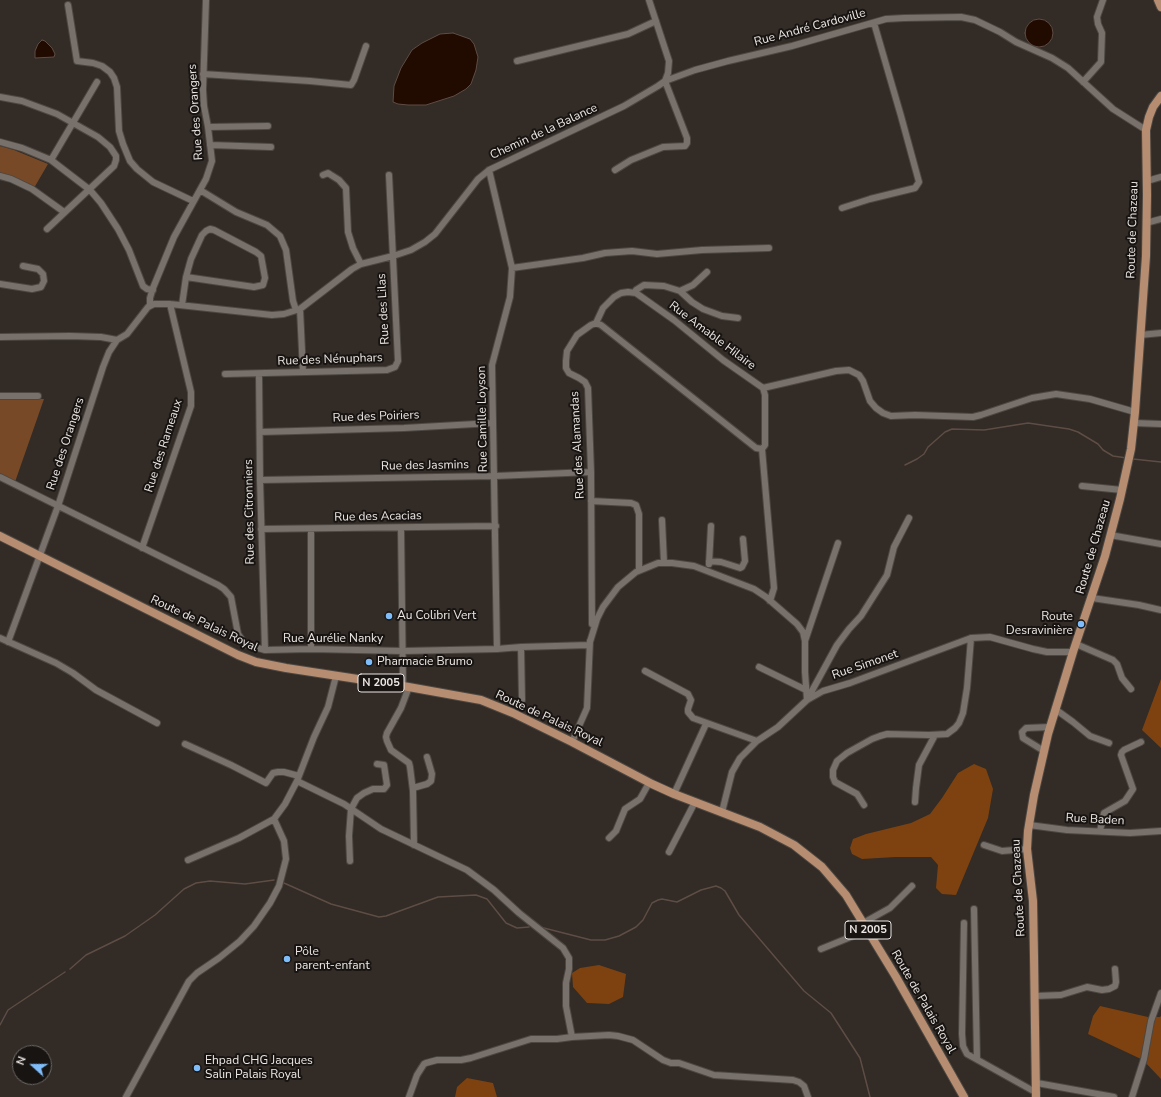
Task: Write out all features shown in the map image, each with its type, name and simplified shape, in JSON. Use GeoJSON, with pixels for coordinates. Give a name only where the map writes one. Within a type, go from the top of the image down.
{"type":"FeatureCollection","features":[{"type":"Feature","properties":{"kind":"main road","name":"Route de Chazeau"},"geometry":{"type":"LineString","coordinates":[[1036,1095],[1033,900],[1027,850],[1029,825],[1050,727],[1073,652],[1092,598],[1122,490],[1131,448],[1146,256],[1146,130],[1149,117],[1161,96]]}},
{"type":"Feature","properties":{"kind":"main road","name":"Route de Palais Royal"},"geometry":{"type":"LineString","coordinates":[[0,536],[238,655],[256,662],[406,686],[481,700],[513,713],[572,742],[649,783],[760,827],[794,845],[822,867],[846,895],[896,977],[964,1097]]}},
{"type":"Feature","properties":{"kind":"street","name":"Rue des Orangers"},"geometry":{"type":"LineString","coordinates":[[150,305],[153,290],[174,237],[200,190],[212,161],[204,106],[203,74],[206,0]]}},
{"type":"Feature","properties":{"kind":"street"},"geometry":{"type":"LineString","coordinates":[[615,170],[631,160],[651,151],[663,147],[685,146],[687,143],[687,138],[665,81],[670,61],[649,0]]}},
{"type":"Feature","properties":{"kind":"street"},"geometry":{"type":"LineString","coordinates":[[1083,82],[1101,62],[1102,33],[1097,18],[1104,0]]}},
{"type":"Feature","properties":{"kind":"street"},"geometry":{"type":"LineString","coordinates":[[68,5],[77,61],[102,66],[110,72],[114,78],[117,87],[119,131],[130,161],[153,182],[193,201]]}},
{"type":"Feature","properties":{"kind":"street","name":"Rue André Cardoville"},"geometry":{"type":"LineString","coordinates":[[665,81],[695,70],[792,46],[886,19],[961,17],[975,20],[1000,32],[1016,42],[1052,58],[1068,68],[1112,109],[1146,130]]}},
{"type":"Feature","properties":{"kind":"street"},"geometry":{"type":"LineString","coordinates":[[517,61],[628,34],[656,21]]}},
{"type":"Feature","properties":{"kind":"street"},"geometry":{"type":"LineString","coordinates":[[842,208],[870,199],[915,188],[918,182],[901,116],[874,23]]}},
{"type":"Feature","properties":{"kind":"street"},"geometry":{"type":"LineString","coordinates":[[203,74],[310,81],[350,86],[354,80],[366,46]]}},
{"type":"Feature","properties":{"kind":"street","name":"Chemin de la Balance"},"geometry":{"type":"LineString","coordinates":[[150,305],[170,304],[272,315],[284,314],[298,310],[352,269],[361,264],[411,250],[426,242],[478,179],[489,170],[624,106],[665,81]]}},
{"type":"Feature","properties":{"kind":"street"},"geometry":{"type":"LineString","coordinates":[[51,160],[97,82]]}},
{"type":"Feature","properties":{"kind":"street"},"geometry":{"type":"LineString","coordinates":[[0,96],[40,107],[73,123],[104,142],[110,147],[116,156],[114,166],[47,229]]}},
{"type":"Feature","properties":{"kind":"street"},"geometry":{"type":"LineString","coordinates":[[208,127],[268,126]]}},
{"type":"Feature","properties":{"kind":"street"},"geometry":{"type":"LineString","coordinates":[[0,142],[22,148],[51,160],[90,190],[101,203],[118,229],[129,250],[143,286],[147,289],[153,290]]}},
{"type":"Feature","properties":{"kind":"street"},"geometry":{"type":"LineString","coordinates":[[210,145],[271,147]]}},
{"type":"Feature","properties":{"kind":"street","name":"Rue Camille Loyson"},"geometry":{"type":"LineString","coordinates":[[489,170],[512,268],[510,297],[492,365],[497,649]]}},
{"type":"Feature","properties":{"kind":"street"},"geometry":{"type":"LineString","coordinates":[[323,175],[331,175],[346,188],[348,232],[352,248],[361,264]]}},
{"type":"Feature","properties":{"kind":"street","name":"Rue des Lilas"},"geometry":{"type":"LineString","coordinates":[[389,175],[398,360]]}},
{"type":"Feature","properties":{"kind":"street"},"geometry":{"type":"LineString","coordinates":[[0,176],[11,179],[32,189],[64,212]]}},
{"type":"Feature","properties":{"kind":"street"},"geometry":{"type":"LineString","coordinates":[[1147,182],[1161,177]]}},
{"type":"Feature","properties":{"kind":"street"},"geometry":{"type":"LineString","coordinates":[[200,190],[236,212],[267,225],[280,236],[286,250],[292,301],[298,310],[303,372]]}},
{"type":"Feature","properties":{"kind":"street"},"geometry":{"type":"LineString","coordinates":[[1146,223],[1161,219]]}},
{"type":"Feature","properties":{"kind":"street"},"geometry":{"type":"LineString","coordinates":[[182,305],[186,277],[191,260],[202,235],[210,229],[261,256],[265,278],[263,285],[254,287],[186,277]]}},
{"type":"Feature","properties":{"kind":"street"},"geometry":{"type":"LineString","coordinates":[[512,268],[583,258],[604,252],[632,251],[657,254],[702,250],[769,248]]}},
{"type":"Feature","properties":{"kind":"street"},"geometry":{"type":"LineString","coordinates":[[0,284],[32,289],[41,287],[44,281],[43,274],[38,269],[24,266]]}},
{"type":"Feature","properties":{"kind":"street"},"geometry":{"type":"LineString","coordinates":[[680,291],[693,285],[707,272]]}},
{"type":"Feature","properties":{"kind":"street"},"geometry":{"type":"LineString","coordinates":[[738,318],[722,316],[703,309],[692,302],[680,291],[664,286],[648,285],[640,287],[636,290],[636,293],[621,293],[614,297],[603,308],[596,323],[759,449],[774,588],[770,601]]}},
{"type":"Feature","properties":{"kind":"street","name":"Rue Amable Hilaire"},"geometry":{"type":"LineString","coordinates":[[636,293],[674,320],[723,360],[763,388]]}},
{"type":"Feature","properties":{"kind":"street","name":"Rue des Rameaux"},"geometry":{"type":"LineString","coordinates":[[142,548],[191,406],[192,392],[170,304]]}},
{"type":"Feature","properties":{"kind":"street"},"geometry":{"type":"LineString","coordinates":[[0,337],[70,336],[101,337],[116,340],[126,334],[150,305]]}},
{"type":"Feature","properties":{"kind":"street","name":"Rue des Alamandas"},"geometry":{"type":"LineString","coordinates":[[572,742],[587,708],[589,645],[593,614],[592,501],[588,388],[579,378],[569,373],[566,368],[566,361],[567,351],[577,335],[596,323]]}},
{"type":"Feature","properties":{"kind":"street"},"geometry":{"type":"LineString","coordinates":[[1140,335],[1161,333]]}},
{"type":"Feature","properties":{"kind":"street","name":"Rue des Orangers"},"geometry":{"type":"LineString","coordinates":[[8,642],[58,506],[103,368],[109,352],[116,340]]}},
{"type":"Feature","properties":{"kind":"street","name":"Rue des Nénuphars"},"geometry":{"type":"LineString","coordinates":[[225,374],[387,370],[395,367],[398,360]]}},
{"type":"Feature","properties":{"kind":"street"},"geometry":{"type":"LineString","coordinates":[[759,449],[765,445],[765,395],[763,388],[836,371],[849,370],[859,375],[870,401],[876,408],[891,416],[981,415],[1032,398],[1056,394],[1090,399],[1135,412]]}},
{"type":"Feature","properties":{"kind":"street","name":"Rue des Citronniers"},"geometry":{"type":"LineString","coordinates":[[259,374],[261,529],[265,650]]}},
{"type":"Feature","properties":{"kind":"street"},"geometry":{"type":"LineString","coordinates":[[0,396],[38,396]]}},
{"type":"Feature","properties":{"kind":"street","name":"Rue des Poiriers"},"geometry":{"type":"LineString","coordinates":[[260,432],[396,428],[493,423]]}},
{"type":"Feature","properties":{"kind":"street"},"geometry":{"type":"LineString","coordinates":[[1134,423],[1161,424]]}},
{"type":"Feature","properties":{"kind":"street","name":"Rue des Jasmins"},"geometry":{"type":"LineString","coordinates":[[260,480],[495,476],[591,472]]}},
{"type":"Feature","properties":{"kind":"street","name":"Rue Aurélie Nanky"},"geometry":{"type":"LineString","coordinates":[[0,477],[224,589],[231,597],[238,634],[247,645],[265,650],[311,649],[403,651],[589,645]]}},
{"type":"Feature","properties":{"kind":"street"},"geometry":{"type":"LineString","coordinates":[[1082,486],[1122,490]]}},
{"type":"Feature","properties":{"kind":"street"},"geometry":{"type":"LineString","coordinates":[[592,501],[631,502],[636,505],[639,514],[639,570]]}},
{"type":"Feature","properties":{"kind":"street"},"geometry":{"type":"LineString","coordinates":[[807,700],[837,645],[861,616],[887,575],[894,547],[909,518]]}},
{"type":"Feature","properties":{"kind":"street"},"geometry":{"type":"LineString","coordinates":[[662,520],[664,563]]}},
{"type":"Feature","properties":{"kind":"street","name":"Rue des Acacias"},"geometry":{"type":"LineString","coordinates":[[261,529],[496,526]]}},
{"type":"Feature","properties":{"kind":"street"},"geometry":{"type":"LineString","coordinates":[[709,571],[710,526]]}},
{"type":"Feature","properties":{"kind":"street"},"geometry":{"type":"LineString","coordinates":[[401,528],[403,651],[406,686],[401,708],[386,737],[391,750],[409,763],[413,788],[414,845]]}},
{"type":"Feature","properties":{"kind":"street"},"geometry":{"type":"LineString","coordinates":[[311,529],[311,649]]}},
{"type":"Feature","properties":{"kind":"street"},"geometry":{"type":"LineString","coordinates":[[1110,535],[1161,544]]}},
{"type":"Feature","properties":{"kind":"street"},"geometry":{"type":"LineString","coordinates":[[709,561],[721,562],[740,568],[742,567],[745,561],[743,539]]}},
{"type":"Feature","properties":{"kind":"street"},"geometry":{"type":"LineString","coordinates":[[805,641],[838,543]]}},
{"type":"Feature","properties":{"kind":"street"},"geometry":{"type":"LineString","coordinates":[[589,645],[597,619],[603,607],[618,587],[636,572],[664,563],[694,566],[754,589],[797,624],[803,632],[805,641],[807,700]]}},
{"type":"Feature","properties":{"kind":"street"},"geometry":{"type":"LineString","coordinates":[[1092,598],[1161,610]]}},
{"type":"Feature","properties":{"kind":"street","name":"Rue Simonet"},"geometry":{"type":"LineString","coordinates":[[722,812],[732,772],[740,758],[757,741],[778,727],[807,700],[823,691],[850,683],[971,638],[990,637],[1033,650],[1047,652],[1073,652]]}},
{"type":"Feature","properties":{"kind":"street"},"geometry":{"type":"LineString","coordinates":[[0,638],[56,663],[73,673],[96,690],[156,723]]}},
{"type":"Feature","properties":{"kind":"street"},"geometry":{"type":"LineString","coordinates":[[864,806],[857,794],[835,782],[833,770],[837,762],[847,752],[872,739],[887,734],[947,734],[955,728],[963,713],[967,688],[971,638]]}},
{"type":"Feature","properties":{"kind":"street"},"geometry":{"type":"LineString","coordinates":[[1076,644],[1113,660],[1117,664],[1122,678],[1131,689]]}},
{"type":"Feature","properties":{"kind":"street"},"geometry":{"type":"LineString","coordinates":[[521,647],[522,700]]}},
{"type":"Feature","properties":{"kind":"street"},"geometry":{"type":"LineString","coordinates":[[759,667],[806,690]]}},
{"type":"Feature","properties":{"kind":"street"},"geometry":{"type":"LineString","coordinates":[[645,671],[688,694],[691,700],[688,708],[690,715],[706,724],[757,741]]}},
{"type":"Feature","properties":{"kind":"street"},"geometry":{"type":"LineString","coordinates":[[188,860],[239,838],[274,819],[285,804],[298,779],[314,737],[328,707],[336,676]]}},
{"type":"Feature","properties":{"kind":"street"},"geometry":{"type":"LineString","coordinates":[[1055,709],[1090,736],[1109,743]]}},
{"type":"Feature","properties":{"kind":"street"},"geometry":{"type":"LineString","coordinates":[[674,794],[706,724]]}},
{"type":"Feature","properties":{"kind":"street"},"geometry":{"type":"LineString","coordinates":[[1044,751],[1023,738],[1022,732],[1026,728],[1050,727]]}},
{"type":"Feature","properties":{"kind":"street"},"geometry":{"type":"LineString","coordinates":[[915,802],[919,765],[935,735]]}},
{"type":"Feature","properties":{"kind":"street"},"geometry":{"type":"LineString","coordinates":[[1100,831],[1104,814],[1125,801],[1133,789],[1121,755],[1122,752],[1141,742]]}},
{"type":"Feature","properties":{"kind":"street"},"geometry":{"type":"LineString","coordinates":[[185,744],[231,765],[266,784],[273,773],[284,772],[351,809],[381,829],[467,870],[494,890],[519,913],[564,948],[567,953],[570,964],[566,983],[566,1006],[572,1037]]}},
{"type":"Feature","properties":{"kind":"street"},"geometry":{"type":"LineString","coordinates":[[413,788],[427,784],[431,781],[432,774],[427,757]]}},
{"type":"Feature","properties":{"kind":"street"},"geometry":{"type":"LineString","coordinates":[[350,861],[349,836],[351,809],[358,797],[364,793],[373,789],[384,789],[387,785],[384,765],[377,764]]}},
{"type":"Feature","properties":{"kind":"street"},"geometry":{"type":"LineString","coordinates":[[609,838],[616,831],[626,808],[640,799],[649,783]]}},
{"type":"Feature","properties":{"kind":"street"},"geometry":{"type":"LineString","coordinates":[[669,852],[695,802]]}},
{"type":"Feature","properties":{"kind":"street"},"geometry":{"type":"LineString","coordinates":[[126,1097],[189,981],[240,941],[254,926],[270,903],[279,886],[286,859],[284,840],[274,819]]}},
{"type":"Feature","properties":{"kind":"street","name":"Rue Baden"},"geometry":{"type":"LineString","coordinates":[[1029,825],[1067,830],[1130,833],[1161,831]]}},
{"type":"Feature","properties":{"kind":"street"},"geometry":{"type":"LineString","coordinates":[[984,845],[1002,851],[1027,850]]}},
{"type":"Feature","properties":{"kind":"street"},"geometry":{"type":"LineString","coordinates":[[820,949],[865,927],[890,908],[912,886]]}},
{"type":"Feature","properties":{"kind":"street"},"geometry":{"type":"LineString","coordinates":[[974,909],[977,1059]]}},
{"type":"Feature","properties":{"kind":"street"},"geometry":{"type":"LineString","coordinates":[[964,923],[963,1046],[968,1054],[1036,1095]]}},
{"type":"Feature","properties":{"kind":"street"},"geometry":{"type":"LineString","coordinates":[[1035,996],[1061,995],[1087,987],[1102,990],[1113,988],[1116,982],[1115,969]]}},
{"type":"Feature","properties":{"kind":"street"},"geometry":{"type":"LineString","coordinates":[[1132,1097],[1144,1059],[1151,1021],[1161,993]]}},
{"type":"Feature","properties":{"kind":"street"},"geometry":{"type":"LineString","coordinates":[[409,1097],[420,1069],[426,1063],[437,1060],[461,1060],[471,1058],[531,1039],[614,1036],[626,1037],[642,1045],[663,1060],[671,1063],[679,1063],[714,1075],[793,1080],[804,1086],[808,1097]]}},
{"type":"Feature","properties":{"kind":"street"},"geometry":{"type":"LineString","coordinates":[[1036,1083],[1114,1097]]}},
{"type":"Feature","properties":{"kind":"shaded area"},"geometry":{"type":"Polygon","coordinates":[[[1039,19],[1049,23],[1053,33],[1049,43],[1039,47],[1029,43],[1025,33],[1029,23],[1039,19]]]}},
{"type":"Feature","properties":{"kind":"shaded area"},"geometry":{"type":"Polygon","coordinates":[[[453,33],[470,39],[474,44],[478,57],[476,70],[471,84],[466,89],[454,96],[426,105],[408,105],[393,102],[394,86],[401,68],[412,50],[440,34],[453,33]]]}},
{"type":"Feature","properties":{"kind":"shaded area"},"geometry":{"type":"Polygon","coordinates":[[[42,40],[52,48],[55,54],[54,57],[35,58],[35,51],[38,44],[42,40]]]}},
{"type":"Feature","properties":{"kind":"shaded area"},"geometry":{"type":"Polygon","coordinates":[[[0,146],[48,164],[34,188],[0,174],[0,146]]]}},
{"type":"Feature","properties":{"kind":"shaded area"},"geometry":{"type":"Polygon","coordinates":[[[0,399],[44,399],[15,482],[0,474],[0,399]]]}},
{"type":"Feature","properties":{"kind":"shaded area"},"geometry":{"type":"Polygon","coordinates":[[[1161,679],[1161,748],[1142,730],[1161,679]]]}},
{"type":"Feature","properties":{"kind":"shaded area"},"geometry":{"type":"Polygon","coordinates":[[[974,764],[986,769],[993,789],[988,818],[956,895],[942,894],[936,888],[938,865],[931,857],[862,859],[852,854],[850,848],[853,839],[866,834],[911,823],[930,814],[958,773],[974,764]]]}},
{"type":"Feature","properties":{"kind":"shaded area"},"geometry":{"type":"Polygon","coordinates":[[[599,965],[626,974],[623,997],[609,1004],[587,1003],[573,987],[572,973],[580,968],[599,965]]]}},
{"type":"Feature","properties":{"kind":"shaded area"},"geometry":{"type":"Polygon","coordinates":[[[1100,1006],[1148,1017],[1161,1016],[1161,1079],[1143,1060],[1088,1034],[1093,1016],[1100,1006]]]}},
{"type":"Feature","properties":{"kind":"shaded area"},"geometry":{"type":"Polygon","coordinates":[[[467,1078],[493,1083],[497,1097],[455,1097],[457,1087],[467,1078]]]}},
{"type":"Feature","properties":{"kind":"waterway"},"geometry":{"type":"LineString","coordinates":[[905,465],[924,454],[928,447],[945,432],[952,429],[984,430],[1028,423],[1069,429],[1078,432],[1098,444],[1103,450],[1113,456],[1127,458]]}},
{"type":"Feature","properties":{"kind":"waterway"},"geometry":{"type":"LineString","coordinates":[[1133,459],[1161,462]]}},
{"type":"Feature","properties":{"kind":"waterway"},"geometry":{"type":"LineString","coordinates":[[70,969],[86,955],[125,936],[155,915],[184,889],[196,883],[210,881],[245,884],[274,880]]}},
{"type":"Feature","properties":{"kind":"waterway"},"geometry":{"type":"LineString","coordinates":[[284,883],[331,904],[379,917],[386,916],[438,897],[476,895],[487,899],[506,923],[517,928],[529,927]]}},
{"type":"Feature","properties":{"kind":"waterway"},"geometry":{"type":"LineString","coordinates":[[540,927],[591,940],[605,940],[619,936],[636,927],[643,920],[652,903],[658,900],[662,899],[677,902],[701,890],[716,886],[721,888],[725,891],[739,915],[804,991],[831,1013],[860,1058],[870,1097]]}},
{"type":"Feature","properties":{"kind":"waterway"},"geometry":{"type":"LineString","coordinates":[[0,1025],[8,1010],[65,972]]}},
{"type":"Feature","properties":{"kind":"place","name":"Au Colibri Vert"},"geometry":{"type":"Point","coordinates":[389,616]}},
{"type":"Feature","properties":{"kind":"place","name":"Route Desravinière"},"geometry":{"type":"Point","coordinates":[1081,624]}},
{"type":"Feature","properties":{"kind":"place","name":"Pharmacie Brumo"},"geometry":{"type":"Point","coordinates":[369,662]}},
{"type":"Feature","properties":{"kind":"place","name":"Pôle parent-enfant"},"geometry":{"type":"Point","coordinates":[287,959]}},
{"type":"Feature","properties":{"kind":"place","name":"Ehpad CHG Jacques Salin Palais Royal"},"geometry":{"type":"Point","coordinates":[197,1068]}}]}
